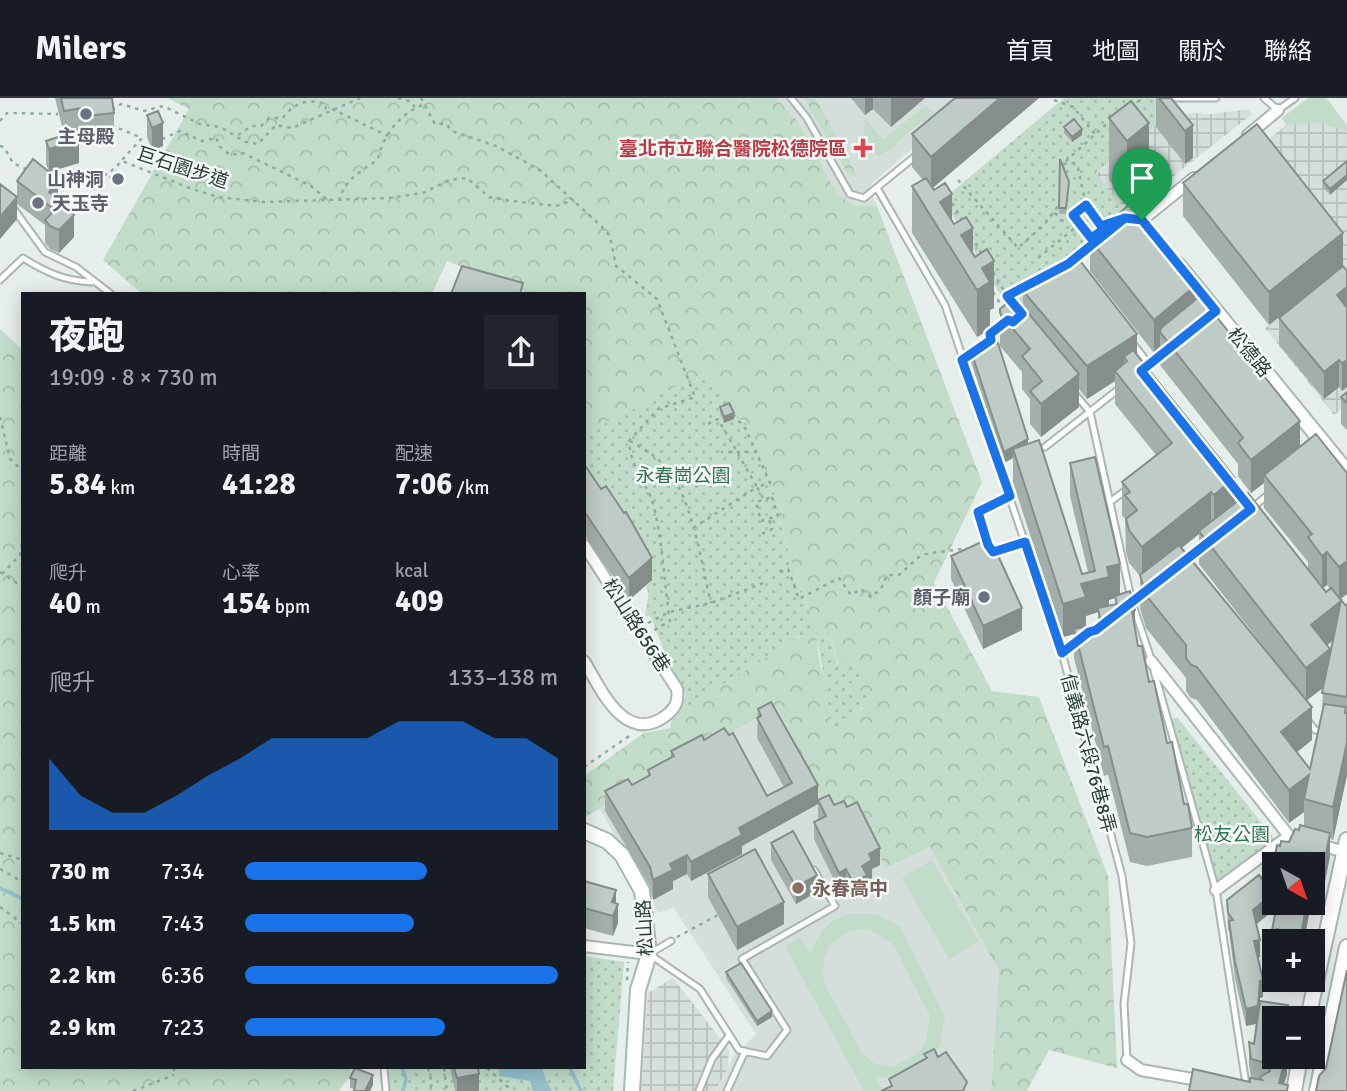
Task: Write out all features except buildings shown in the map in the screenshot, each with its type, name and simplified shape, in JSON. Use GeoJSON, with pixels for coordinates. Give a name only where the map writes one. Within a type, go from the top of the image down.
{"type":"FeatureCollection","features":[{"type":"Feature","properties":{"kind":"street"},"geometry":{"type":"LineString","coordinates":[[1241,140],[1278,110]]}},
{"type":"Feature","properties":{"kind":"street","name":"松德路"},"geometry":{"type":"LineString","coordinates":[[1202,172],[1142,220],[1211,315],[1321,453],[1347,472]]}},
{"type":"Feature","properties":{"kind":"street","name":"松山路656巷"},"geometry":{"type":"LineString","coordinates":[[586,548],[677,689],[679,699],[673,710],[646,724]]}},
{"type":"Feature","properties":{"kind":"street"},"geometry":{"type":"LineString","coordinates":[[1152,661],[1289,836],[1346,846],[1311,1006]]}},
{"type":"Feature","properties":{"kind":"street"},"geometry":{"type":"LineString","coordinates":[[586,664],[620,715],[630,723],[646,724]]}},
{"type":"Feature","properties":{"kind":"street","name":"松山路"},"geometry":{"type":"LineString","coordinates":[[586,832],[607,841],[622,855],[642,891],[649,954],[638,990],[632,1091]]}},
{"type":"Feature","properties":{"kind":"street"},"geometry":{"type":"LineString","coordinates":[[1216,890],[1289,836]]}},
{"type":"Feature","properties":{"kind":"street"},"geometry":{"type":"LineString","coordinates":[[586,946],[649,954]]}},
{"type":"Feature","properties":{"kind":"street"},"geometry":{"type":"LineString","coordinates":[[1317,1091],[1347,947]]}},
{"type":"Feature","properties":{"kind":"street"},"geometry":{"type":"LineString","coordinates":[[1127,1060],[1141,1070],[1211,1082]]}},
{"type":"Feature","properties":{"kind":"street"},"geometry":{"type":"LineString","coordinates":[[1294,1091],[1298,1069]]}},
{"type":"Feature","properties":{"kind":"street"},"geometry":{"type":"LineString","coordinates":[[1185,1091],[1187,1078]]}},
{"type":"Feature","properties":{"kind":"street"},"geometry":{"type":"LineString","coordinates":[[1235,1086],[1262,1091]]}},
{"type":"Feature","properties":{"kind":"lane"},"geometry":{"type":"LineString","coordinates":[[791,98],[807,118],[850,194],[864,198],[925,148]]}},
{"type":"Feature","properties":{"kind":"lane"},"geometry":{"type":"LineString","coordinates":[[1160,98],[1216,98]]}},
{"type":"Feature","properties":{"kind":"lane"},"geometry":{"type":"LineString","coordinates":[[1264,98],[1278,110],[1294,98]]}},
{"type":"Feature","properties":{"kind":"lane","name":"信義路六段76巷8弄"},"geometry":{"type":"LineString","coordinates":[[877,188],[945,305],[1062,653],[1122,876],[1131,943],[1124,1004],[1127,1060]]}},
{"type":"Feature","properties":{"kind":"lane"},"geometry":{"type":"LineString","coordinates":[[9,203],[44,252],[76,267],[108,292]]}},
{"type":"Feature","properties":{"kind":"lane"},"geometry":{"type":"LineString","coordinates":[[0,280],[23,258],[48,274],[69,281],[92,282]]}},
{"type":"Feature","properties":{"kind":"lane"},"geometry":{"type":"LineString","coordinates":[[1125,334],[1149,364]]}},
{"type":"Feature","properties":{"kind":"lane"},"geometry":{"type":"LineString","coordinates":[[962,360],[991,340]]}},
{"type":"Feature","properties":{"kind":"lane"},"geometry":{"type":"LineString","coordinates":[[1045,447],[1168,349]]}},
{"type":"Feature","properties":{"kind":"lane"},"geometry":{"type":"LineString","coordinates":[[1141,371],[1149,382]]}},
{"type":"Feature","properties":{"kind":"lane"},"geometry":{"type":"LineString","coordinates":[[1072,390],[1090,412],[1132,601],[1152,661],[1216,890],[1247,1089]]}},
{"type":"Feature","properties":{"kind":"lane"},"geometry":{"type":"LineString","coordinates":[[1226,477],[1259,519]]}},
{"type":"Feature","properties":{"kind":"lane"},"geometry":{"type":"LineString","coordinates":[[1110,502],[1129,487]]}},
{"type":"Feature","properties":{"kind":"lane"},"geometry":{"type":"LineString","coordinates":[[1241,516],[1273,491]]}},
{"type":"Feature","properties":{"kind":"lane"},"geometry":{"type":"LineString","coordinates":[[1172,570],[1211,540]]}},
{"type":"Feature","properties":{"kind":"lane"},"geometry":{"type":"LineString","coordinates":[[1182,563],[1190,573]]}},
{"type":"Feature","properties":{"kind":"lane"},"geometry":{"type":"LineString","coordinates":[[1123,609],[1142,594]]}},
{"type":"Feature","properties":{"kind":"lane"},"geometry":{"type":"LineString","coordinates":[[1307,719],[1315,730],[1336,733]]}},
{"type":"Feature","properties":{"kind":"lane"},"geometry":{"type":"LineString","coordinates":[[671,941],[649,954],[700,989],[728,1037],[739,1050],[768,1056],[787,1030],[742,959],[835,906],[807,858]]}},
{"type":"Feature","properties":{"kind":"lane"},"geometry":{"type":"LineString","coordinates":[[699,1091],[712,1059],[728,1037]]}},
{"type":"Feature","properties":{"kind":"lane"},"geometry":{"type":"LineString","coordinates":[[727,1091],[745,1051]]}},
{"type":"Feature","properties":{"kind":"lane"},"geometry":{"type":"LineString","coordinates":[[384,1069],[386,1091]]}},
{"type":"Feature","properties":{"kind":"path"},"geometry":{"type":"LineString","coordinates":[[44,170],[64,180],[82,175],[113,178],[122,161],[142,136],[111,126],[110,112],[121,104],[140,111],[154,111],[163,106],[200,124],[220,127],[246,142],[258,144],[276,125],[292,128],[360,98]]}},
{"type":"Feature","properties":{"kind":"path"},"geometry":{"type":"LineString","coordinates":[[398,98],[409,101],[415,107]]}},
{"type":"Feature","properties":{"kind":"path"},"geometry":{"type":"LineString","coordinates":[[422,98],[435,124],[446,124],[452,131],[514,155],[540,170],[610,236],[616,266],[657,299],[695,397],[658,409],[629,441]]}},
{"type":"Feature","properties":{"kind":"path"},"geometry":{"type":"LineString","coordinates":[[339,201],[342,188],[356,172],[378,159],[387,136],[415,107],[425,104],[428,98]]}},
{"type":"Feature","properties":{"kind":"path"},"geometry":{"type":"LineString","coordinates":[[1062,178],[1063,164],[1095,134],[1143,98]]}},
{"type":"Feature","properties":{"kind":"path"},"geometry":{"type":"LineString","coordinates":[[237,135],[251,126],[261,126],[269,118],[283,118],[291,107],[316,100],[326,104],[325,114]]}},
{"type":"Feature","properties":{"kind":"path"},"geometry":{"type":"LineString","coordinates":[[1054,100],[1073,107],[1095,134]]}},
{"type":"Feature","properties":{"kind":"path"},"geometry":{"type":"LineString","coordinates":[[332,109],[387,136]]}},
{"type":"Feature","properties":{"kind":"path"},"geometry":{"type":"LineString","coordinates":[[0,121],[7,113],[58,114]]}},
{"type":"Feature","properties":{"kind":"path"},"geometry":{"type":"LineString","coordinates":[[162,139],[180,131],[202,141],[217,138],[218,145],[230,155],[243,153],[311,186],[327,200]]}},
{"type":"Feature","properties":{"kind":"path"},"geometry":{"type":"LineString","coordinates":[[0,146],[4,147],[13,163],[19,163],[21,169],[36,172]]}},
{"type":"Feature","properties":{"kind":"path","name":"巨石園步道"},"geometry":{"type":"LineString","coordinates":[[101,176],[108,174],[122,161],[218,197],[264,202],[339,201],[423,193],[449,180],[467,178],[489,197],[504,201],[556,206],[574,200]]}},
{"type":"Feature","properties":{"kind":"path"},"geometry":{"type":"LineString","coordinates":[[1063,164],[1074,163],[1078,168],[1086,205],[1103,230],[1091,238],[1073,215]]}},
{"type":"Feature","properties":{"kind":"path"},"geometry":{"type":"LineString","coordinates":[[958,180],[1018,248],[1054,213],[1064,197]]}},
{"type":"Feature","properties":{"kind":"path"},"geometry":{"type":"LineString","coordinates":[[952,202],[1014,305]]}},
{"type":"Feature","properties":{"kind":"path"},"geometry":{"type":"LineString","coordinates":[[1054,213],[1064,222],[1086,205]]}},
{"type":"Feature","properties":{"kind":"path"},"geometry":{"type":"LineString","coordinates":[[1038,258],[1080,224]]}},
{"type":"Feature","properties":{"kind":"path"},"geometry":{"type":"LineString","coordinates":[[1068,264],[1096,241]]}},
{"type":"Feature","properties":{"kind":"path"},"geometry":{"type":"LineString","coordinates":[[1007,296],[1044,277]]}},
{"type":"Feature","properties":{"kind":"path"},"geometry":{"type":"LineString","coordinates":[[993,291],[1006,313]]}},
{"type":"Feature","properties":{"kind":"path"},"geometry":{"type":"LineString","coordinates":[[694,528],[757,487],[770,483],[745,428],[736,421],[730,407]]}},
{"type":"Feature","properties":{"kind":"path"},"geometry":{"type":"LineString","coordinates":[[716,414],[764,500]]}},
{"type":"Feature","properties":{"kind":"path"},"geometry":{"type":"LineString","coordinates":[[0,417],[10,459],[21,469]]}},
{"type":"Feature","properties":{"kind":"path"},"geometry":{"type":"LineString","coordinates":[[708,424],[718,419]]}},
{"type":"Feature","properties":{"kind":"path"},"geometry":{"type":"LineString","coordinates":[[629,441],[664,465],[694,528],[711,603]]}},
{"type":"Feature","properties":{"kind":"path"},"geometry":{"type":"LineString","coordinates":[[629,441],[636,473],[650,493],[654,509],[670,621],[651,632]]}},
{"type":"Feature","properties":{"kind":"path"},"geometry":{"type":"LineString","coordinates":[[721,452],[756,452]]}},
{"type":"Feature","properties":{"kind":"path"},"geometry":{"type":"LineString","coordinates":[[1010,496],[978,512],[988,545],[993,552],[1025,542]]}},
{"type":"Feature","properties":{"kind":"path"},"geometry":{"type":"LineString","coordinates":[[772,497],[778,516],[769,519],[761,521],[756,502],[772,497]]}},
{"type":"Feature","properties":{"kind":"path"},"geometry":{"type":"LineString","coordinates":[[762,534],[772,529],[769,519]]}},
{"type":"Feature","properties":{"kind":"path"},"geometry":{"type":"LineString","coordinates":[[780,572],[788,569],[799,599],[839,578],[851,595],[860,589],[871,597],[881,589],[887,575],[899,575],[920,556],[976,547]]}},
{"type":"Feature","properties":{"kind":"path"},"geometry":{"type":"LineString","coordinates":[[21,549],[20,555],[1,573],[21,586]]}},
{"type":"Feature","properties":{"kind":"path"},"geometry":{"type":"LineString","coordinates":[[646,624],[668,612],[711,603],[766,582]]}},
{"type":"Feature","properties":{"kind":"path"},"geometry":{"type":"LineString","coordinates":[[586,766],[646,724]]}},
{"type":"Feature","properties":{"kind":"path"},"geometry":{"type":"LineString","coordinates":[[0,853],[21,859]]}},
{"type":"Feature","properties":{"kind":"path"},"geometry":{"type":"LineString","coordinates":[[0,869],[21,881]]}},
{"type":"Feature","properties":{"kind":"path"},"geometry":{"type":"LineString","coordinates":[[0,907],[21,923]]}},
{"type":"Feature","properties":{"kind":"path"},"geometry":{"type":"LineString","coordinates":[[671,941],[718,915]]}},
{"type":"Feature","properties":{"kind":"path"},"geometry":{"type":"LineString","coordinates":[[133,1091],[176,1075],[173,1069]]}},
{"type":"Feature","properties":{"kind":"path"},"geometry":{"type":"LineString","coordinates":[[428,1069],[432,1084],[429,1091]]}},
{"type":"Feature","properties":{"kind":"path"},"geometry":{"type":"LineString","coordinates":[[444,1069],[447,1091]]}},
{"type":"Feature","properties":{"kind":"path"},"geometry":{"type":"LineString","coordinates":[[488,1069],[512,1091]]}},
{"type":"Feature","properties":{"kind":"shaded area","name":"臺北市立聯合醫院松德院區"},"geometry":{"type":"Polygon","coordinates":[[[776,98],[972,98],[872,183],[870,192],[877,206],[868,207],[847,204],[838,195],[798,122],[776,98]]]}},
{"type":"Feature","properties":{"kind":"shaded area"},"geometry":{"type":"Polygon","coordinates":[[[1308,98],[1326,98],[1347,125],[1347,404],[1334,415],[1265,328],[1343,266],[1253,152],[1286,125],[1282,118],[1308,98]]]}},
{"type":"Feature","properties":{"kind":"shaded area"},"geometry":{"type":"Polygon","coordinates":[[[1249,109],[1252,114],[1127,213],[1096,174],[1169,114],[1203,115],[1249,109]]]}},
{"type":"Feature","properties":{"kind":"shaded area","name":"永春高中"},"geometry":{"type":"Polygon","coordinates":[[[776,707],[823,801],[850,803],[886,868],[930,847],[999,971],[991,1091],[717,1091],[733,1057],[756,1034],[674,908],[658,913],[600,809],[776,707]]]}},
{"type":"Feature","properties":{"kind":"shaded area"},"geometry":{"type":"Polygon","coordinates":[[[673,978],[729,1050],[728,1067],[716,1091],[641,1091],[648,993],[673,978]]]}},
{"type":"Feature","properties":{"kind":"green space"},"geometry":{"type":"Polygon","coordinates":[[[167,98],[776,98],[798,122],[838,195],[855,206],[877,206],[982,482],[934,583],[992,691],[1039,697],[1108,876],[1117,1068],[1049,1050],[1027,1091],[991,1091],[999,971],[930,847],[886,868],[850,803],[823,801],[776,707],[586,816],[586,774],[644,733],[670,728],[673,715],[813,628],[816,632],[820,665],[842,726],[863,708],[848,695],[829,633],[814,622],[796,578],[779,517],[783,513],[744,421],[739,419],[659,561],[645,616],[649,594],[646,587],[652,580],[586,472],[586,292],[525,292],[447,261],[433,292],[140,292],[103,260],[189,109],[167,98]]]}},
{"type":"Feature","properties":{"kind":"green space"},"geometry":{"type":"Polygon","coordinates":[[[804,98],[814,98],[819,104],[857,176],[850,177],[804,98]]]}},
{"type":"Feature","properties":{"kind":"green space"},"geometry":{"type":"Polygon","coordinates":[[[1064,98],[1153,98],[1179,106],[1096,173],[1131,218],[1016,310],[1009,309],[945,203],[946,197],[1064,98]]]}},
{"type":"Feature","properties":{"kind":"green space"},"geometry":{"type":"Polygon","coordinates":[[[1308,98],[1326,98],[1347,125],[1347,131],[1321,123],[1290,124],[1268,142],[1287,125],[1282,118],[1308,98]]]}},
{"type":"Feature","properties":{"kind":"green space"},"geometry":{"type":"Polygon","coordinates":[[[925,106],[936,114],[937,119],[929,128],[922,121],[895,144],[897,146],[878,156],[864,143],[865,119],[883,140],[925,106]]]}},
{"type":"Feature","properties":{"kind":"green space"},"geometry":{"type":"Polygon","coordinates":[[[0,329],[21,348],[21,1069],[350,1069],[352,1073],[339,1091],[0,1091],[0,329]]]}},
{"type":"Feature","properties":{"kind":"green space","name":"永春崗公園"},"geometry":{"type":"Polygon","coordinates":[[[706,370],[739,419],[747,424],[783,514],[779,517],[796,578],[814,622],[829,633],[838,665],[849,660],[863,670],[865,679],[845,685],[848,695],[868,695],[862,707],[845,724],[833,731],[816,632],[812,629],[673,715],[686,695],[669,664],[651,617],[645,616],[649,594],[646,587],[652,580],[586,472],[586,432],[706,370]]]}},
{"type":"Feature","properties":{"kind":"green space","name":"松友公園"},"geometry":{"type":"Polygon","coordinates":[[[1177,717],[1277,842],[1216,890],[1169,721],[1177,717]]]}},
{"type":"Feature","properties":{"kind":"green space"},"geometry":{"type":"Polygon","coordinates":[[[932,860],[979,941],[949,959],[902,878],[932,860]]]}},
{"type":"Feature","properties":{"kind":"green space"},"geometry":{"type":"Polygon","coordinates":[[[875,914],[900,926],[945,1017],[940,1046],[931,1060],[894,1080],[876,1076],[882,1091],[864,1091],[785,946],[800,937],[810,954],[825,928],[843,916],[875,914]],[[869,929],[850,930],[830,945],[824,957],[823,980],[861,1052],[875,1064],[892,1067],[918,1053],[926,1043],[930,1016],[894,945],[869,929]]]}},
{"type":"Feature","properties":{"kind":"green space"},"geometry":{"type":"Polygon","coordinates":[[[586,956],[624,962],[613,1091],[390,1091],[389,1069],[586,1069],[586,956]]]}},
{"type":"Feature","properties":{"kind":"water"},"geometry":{"type":"Polygon","coordinates":[[[498,1069],[542,1069],[549,1091],[533,1091],[530,1081],[500,1076],[498,1069]]]}},
{"type":"Feature","properties":{"kind":"waterway"},"geometry":{"type":"LineString","coordinates":[[0,888],[21,898]]}},
{"type":"Feature","properties":{"kind":"waterway"},"geometry":{"type":"LineString","coordinates":[[402,1069],[406,1079],[403,1091]]}},
{"type":"Feature","properties":{"kind":"waterway"},"geometry":{"type":"LineString","coordinates":[[539,1069],[550,1091]]}},
{"type":"Feature","properties":{"kind":"waterway"},"geometry":{"type":"LineString","coordinates":[[570,1069],[581,1091]]}},
{"type":"Feature","properties":{"kind":"place","name":"主母殿"},"geometry":{"type":"Point","coordinates":[86,114]}},
{"type":"Feature","properties":{"kind":"place","name":"臺北市立聯合醫院松德院區"},"geometry":{"type":"Point","coordinates":[863,148]}},
{"type":"Feature","properties":{"kind":"place","name":"山神洞"},"geometry":{"type":"Point","coordinates":[118,179]}},
{"type":"Feature","properties":{"kind":"place","name":"天玉寺"},"geometry":{"type":"Point","coordinates":[38,203]}},
{"type":"Feature","properties":{"kind":"place","name":"顏子廟"},"geometry":{"type":"Point","coordinates":[984,597]}},
{"type":"Feature","properties":{"kind":"place","name":"永春高中"},"geometry":{"type":"Point","coordinates":[798,888]}},
{"type":"Feature","properties":{"kind":"route"},"geometry":{"type":"LineString","coordinates":[[1142,220],[1125,218],[1101,226],[1086,205],[1073,215],[1091,238],[1103,230],[1101,226],[1125,218],[1068,264],[1007,296],[1022,314],[1013,322],[1010,318],[990,334],[991,340],[962,360],[1010,496],[978,512],[988,545],[993,552],[1025,542],[1062,653],[1089,632],[1096,630],[1251,509],[1141,371],[1216,311],[1142,220]]}}]}
